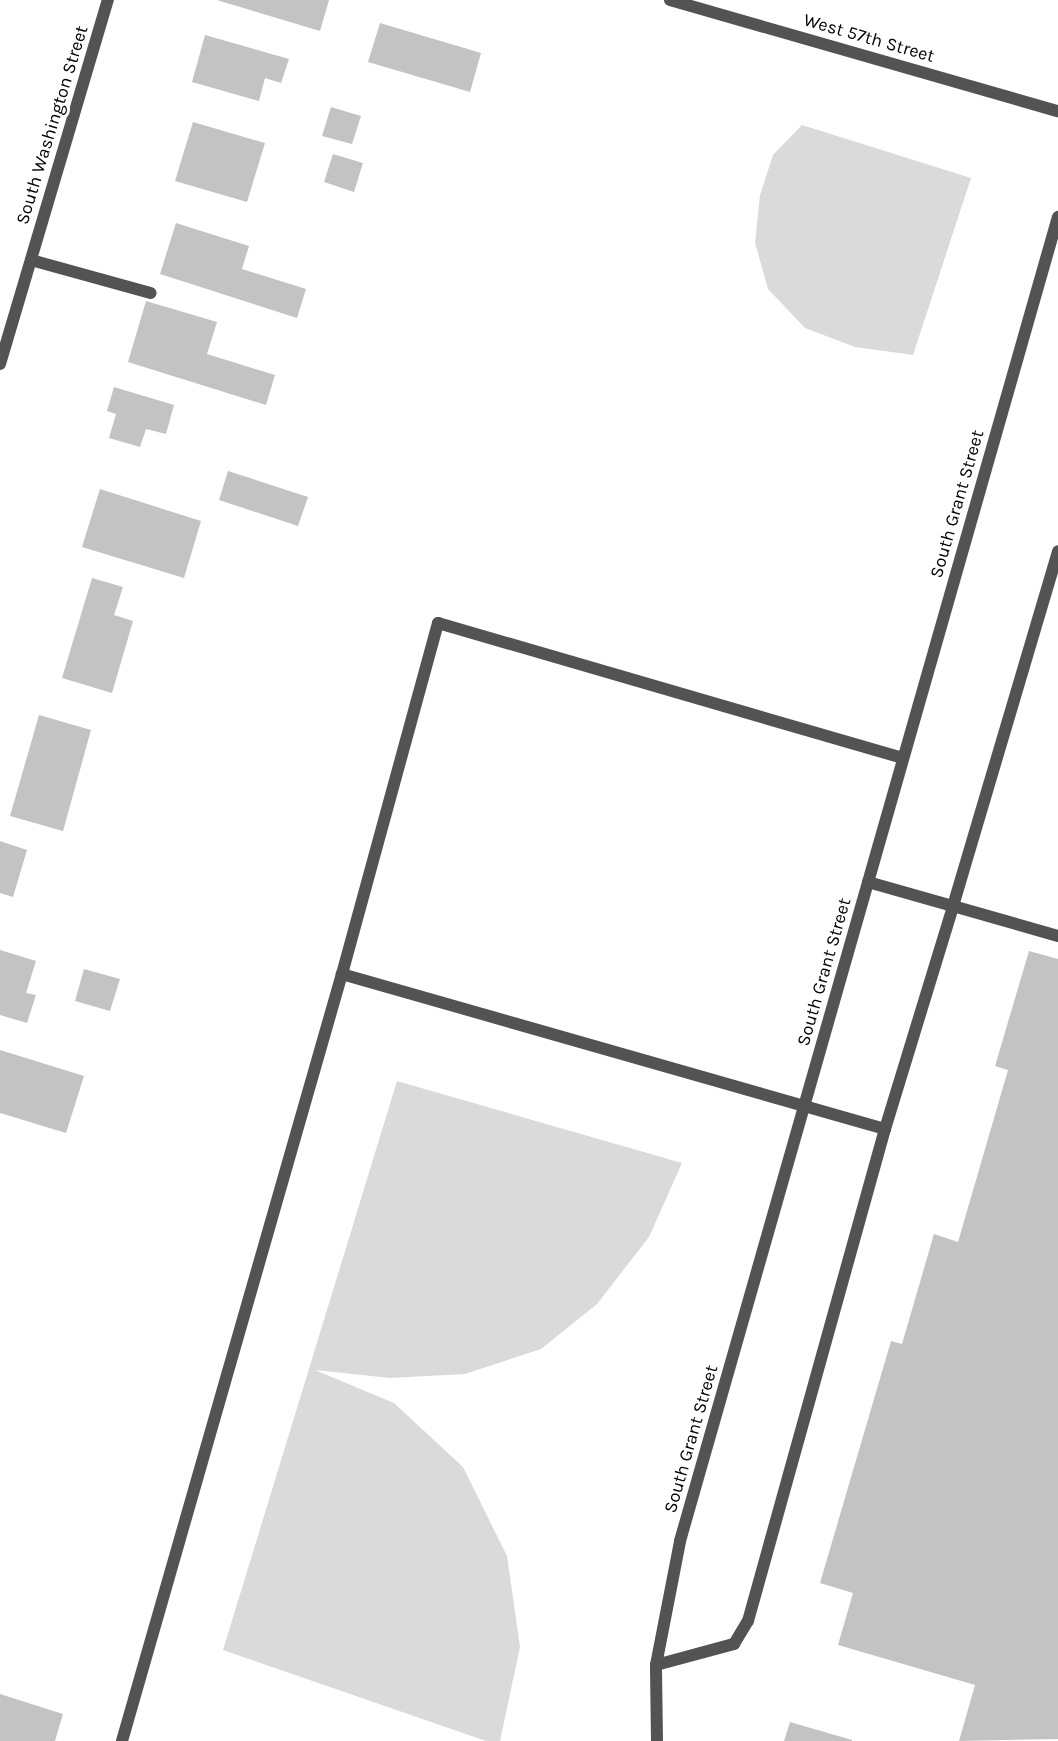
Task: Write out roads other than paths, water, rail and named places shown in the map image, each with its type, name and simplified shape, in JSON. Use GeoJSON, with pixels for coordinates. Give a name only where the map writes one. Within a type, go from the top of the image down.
{"type":"FeatureCollection","features":[{"type":"Feature","properties":{"kind":"street","name":"South Washington Street"},"geometry":{"type":"LineString","coordinates":[[0,364],[108,0]]}},
{"type":"Feature","properties":{"kind":"street","name":"West 57th Street"},"geometry":{"type":"LineString","coordinates":[[670,0],[1058,111]]}},
{"type":"Feature","properties":{"kind":"street","name":"South Grant Street"},"geometry":{"type":"LineString","coordinates":[[657,1741],[656,1665],[680,1541],[1058,217]]}},
{"type":"Feature","properties":{"kind":"street"},"geometry":{"type":"LineString","coordinates":[[31,260],[151,292]]}},
{"type":"Feature","properties":{"kind":"street"},"geometry":{"type":"LineString","coordinates":[[656,1665],[734,1644],[748,1621],[885,1129],[1058,551]]}},
{"type":"Feature","properties":{"kind":"street"},"geometry":{"type":"LineString","coordinates":[[122,1741],[342,974],[438,623],[903,759]]}},
{"type":"Feature","properties":{"kind":"street"},"geometry":{"type":"LineString","coordinates":[[868,882],[1058,936]]}},
{"type":"Feature","properties":{"kind":"street"},"geometry":{"type":"LineString","coordinates":[[342,974],[885,1129]]}}]}
